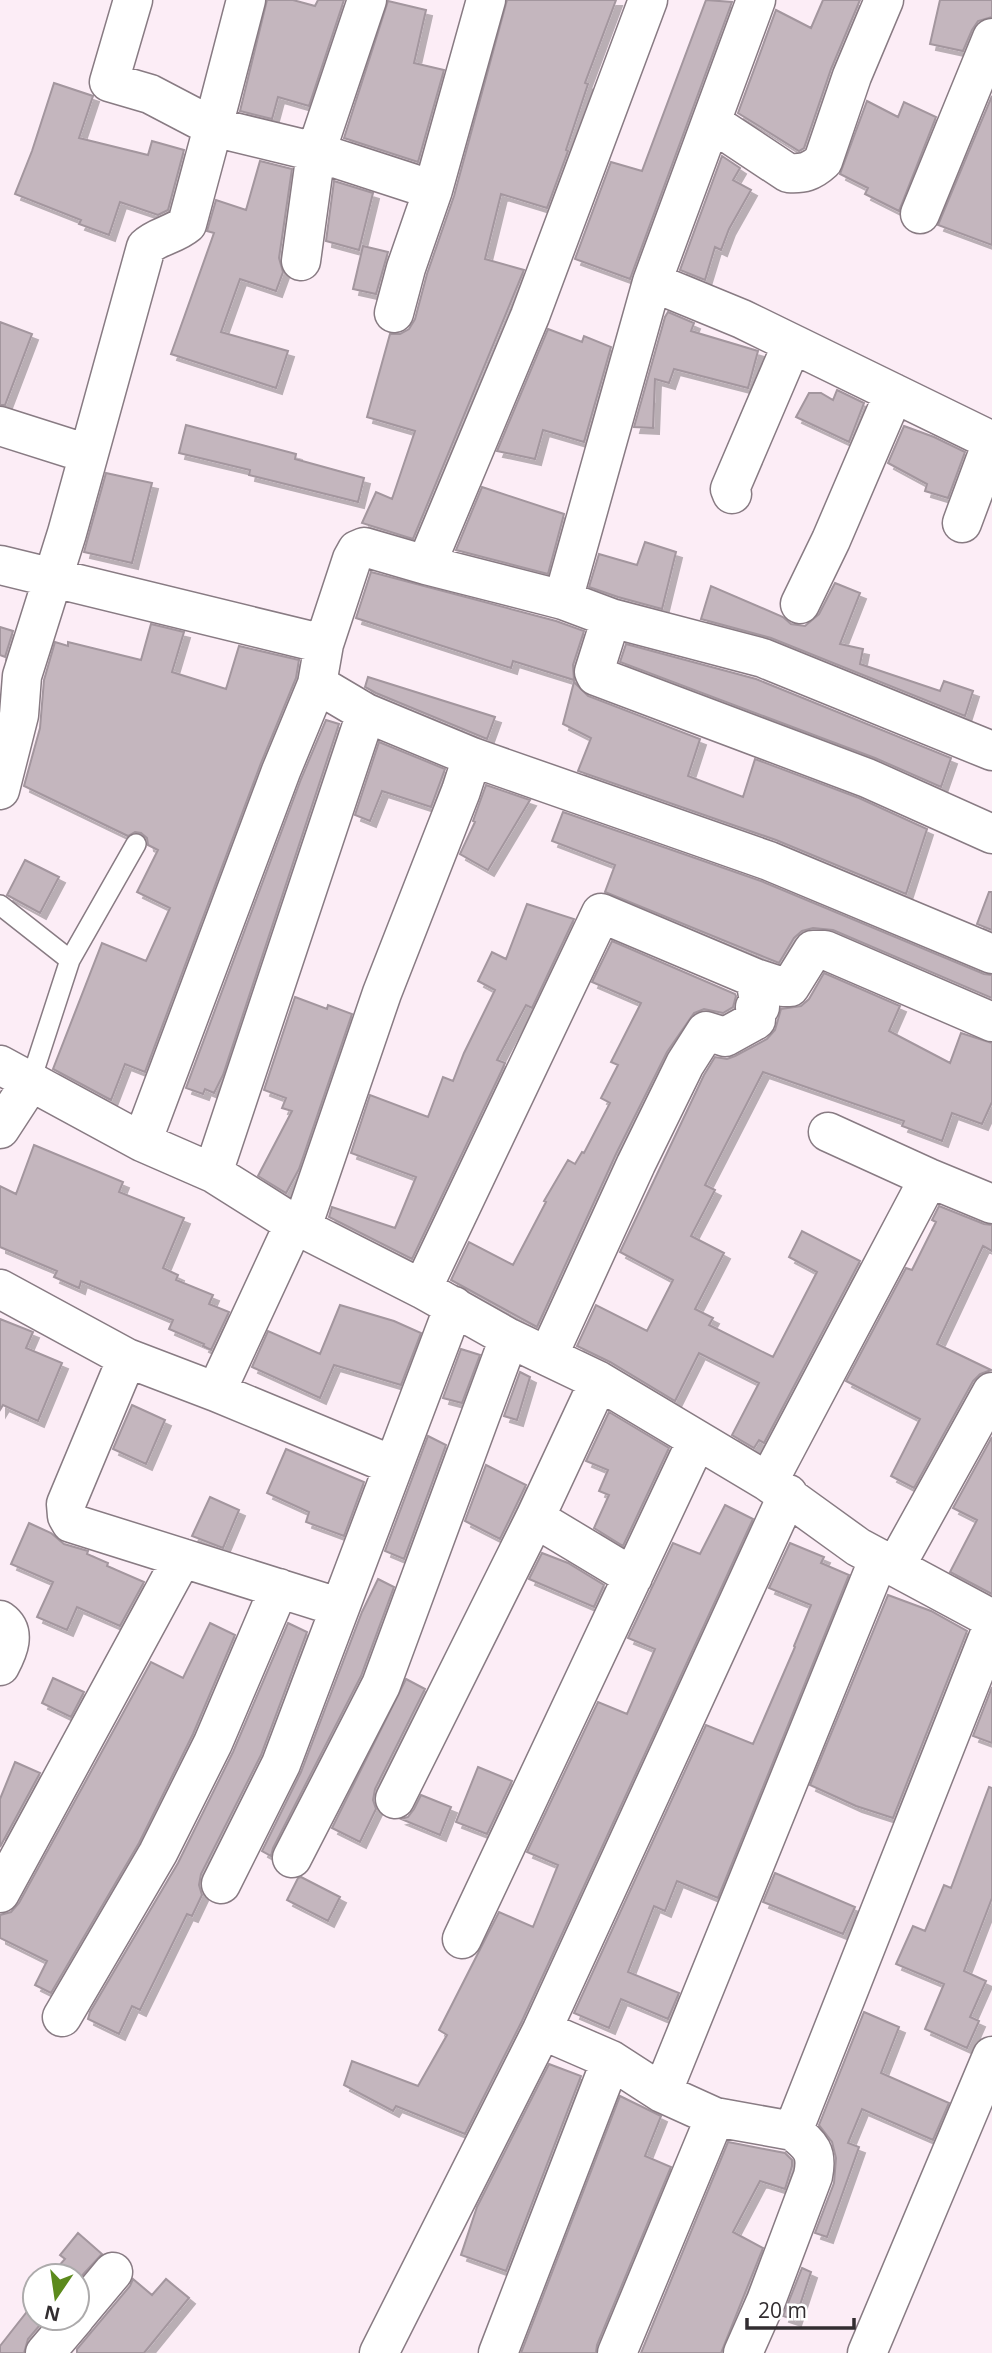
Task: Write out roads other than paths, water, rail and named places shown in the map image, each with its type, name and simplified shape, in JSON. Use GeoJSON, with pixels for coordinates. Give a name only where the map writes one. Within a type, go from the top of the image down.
{"type":"FeatureCollection","features":[{"type":"Feature","properties":{"kind":"street"},"geometry":{"type":"LineString","coordinates":[[133,0],[109,82],[150,94],[213,127],[316,152],[433,190]]}},
{"type":"Feature","properties":{"kind":"street"},"geometry":{"type":"LineString","coordinates":[[0,790],[10,713],[54,577],[146,247],[179,231],[187,224],[246,0]]}},
{"type":"Feature","properties":{"kind":"street"},"geometry":{"type":"LineString","coordinates":[[300,261],[316,152],[367,0]]}},
{"type":"Feature","properties":{"kind":"street"},"geometry":{"type":"LineString","coordinates":[[394,313],[406,268],[433,190],[486,0]]}},
{"type":"Feature","properties":{"kind":"street"},"geometry":{"type":"LineString","coordinates":[[426,565],[530,316],[648,0]]}},
{"type":"Feature","properties":{"kind":"street"},"geometry":{"type":"LineString","coordinates":[[563,600],[652,282],[756,0]]}},
{"type":"Feature","properties":{"kind":"street"},"geometry":{"type":"LineString","coordinates":[[711,122],[788,173],[802,174],[815,169],[822,162],[852,76],[884,0]]}},
{"type":"Feature","properties":{"kind":"street"},"geometry":{"type":"LineString","coordinates":[[920,214],[992,38]]}},
{"type":"Feature","properties":{"kind":"street"},"geometry":{"type":"LineString","coordinates":[[652,282],[742,319],[992,441],[962,523]]}},
{"type":"Feature","properties":{"kind":"street"},"geometry":{"type":"LineString","coordinates":[[732,494],[730,489],[792,344]]}},
{"type":"Feature","properties":{"kind":"street"},"geometry":{"type":"LineString","coordinates":[[800,604],[831,540],[894,393]]}},
{"type":"Feature","properties":{"kind":"street"},"geometry":{"type":"LineString","coordinates":[[0,426],[88,454]]}},
{"type":"Feature","properties":{"kind":"street"},"geometry":{"type":"LineString","coordinates":[[142,1142],[281,771],[317,684],[324,644],[357,550],[364,547],[563,600],[611,618],[763,658],[992,751]]}},
{"type":"Feature","properties":{"kind":"street"},"geometry":{"type":"LineString","coordinates":[[0,565],[324,644]]}},
{"type":"Feature","properties":{"kind":"street"},"geometry":{"type":"LineString","coordinates":[[611,618],[594,672],[596,676],[867,778],[992,834]]}},
{"type":"Feature","properties":{"kind":"street"},"geometry":{"type":"LineString","coordinates":[[317,684],[366,713],[472,757],[769,861],[992,954]]}},
{"type":"Feature","properties":{"kind":"street"},"geometry":{"type":"LineString","coordinates":[[213,1173],[366,713]]}},
{"type":"Feature","properties":{"kind":"street"},"geometry":{"type":"LineString","coordinates":[[216,1392],[298,1226],[382,993],[472,757]]}},
{"type":"Feature","properties":{"kind":"street"},"geometry":{"type":"LineString","coordinates":[[221,1884],[281,1763],[392,1465],[438,1297],[599,914],[606,914],[755,978],[783,987],[790,987],[809,954],[817,948],[992,1022]]}},
{"type":"Feature","properties":{"kind":"street"},"geometry":{"type":"LineString","coordinates":[[548,1356],[685,1063],[706,1031],[725,1037],[756,1020],[755,1007],[760,1007],[755,978]]}},
{"type":"Feature","properties":{"kind":"street"},"geometry":{"type":"LineString","coordinates":[[0,1129],[15,1074],[142,1142],[213,1173],[298,1226],[438,1297],[509,1338],[599,1381],[778,1488],[858,1547],[992,1619]]}},
{"type":"Feature","properties":{"kind":"street"},"geometry":{"type":"LineString","coordinates":[[828,1132],[992,1205]]}},
{"type":"Feature","properties":{"kind":"street"},"geometry":{"type":"LineString","coordinates":[[379,2353],[542,2030],[778,1488],[929,1178]]}},
{"type":"Feature","properties":{"kind":"street"},"geometry":{"type":"LineString","coordinates":[[0,1289],[127,1358],[392,1465]]}},
{"type":"Feature","properties":{"kind":"street"},"geometry":{"type":"LineString","coordinates":[[292,1858],[381,1685],[509,1338]]}},
{"type":"Feature","properties":{"kind":"street"},"geometry":{"type":"LineString","coordinates":[[127,1358],[66,1504],[66,1516],[71,1523],[338,1607]]}},
{"type":"Feature","properties":{"kind":"street"},"geometry":{"type":"LineString","coordinates":[[396,1799],[535,1518],[599,1381]]}},
{"type":"Feature","properties":{"kind":"street"},"geometry":{"type":"LineString","coordinates":[[662,2093],[887,1563],[992,1392]]}},
{"type":"Feature","properties":{"kind":"street"},"geometry":{"type":"LineString","coordinates":[[462,1939],[697,1440]]}},
{"type":"Feature","properties":{"kind":"street"},"geometry":{"type":"LineString","coordinates":[[535,1518],[633,1577]]}},
{"type":"Feature","properties":{"kind":"street"},"geometry":{"type":"LineString","coordinates":[[0,1893],[182,1558]]}},
{"type":"Feature","properties":{"kind":"street"},"geometry":{"type":"LineString","coordinates":[[62,2018],[158,1853],[214,1743],[279,1588]]}},
{"type":"Feature","properties":{"kind":"street"},"geometry":{"type":"LineString","coordinates":[[0,1620],[10,1634],[9,1649],[0,1666]]}},
{"type":"Feature","properties":{"kind":"street"},"geometry":{"type":"LineString","coordinates":[[793,2131],[992,1628]]}},
{"type":"Feature","properties":{"kind":"street"},"geometry":{"type":"LineString","coordinates":[[542,2030],[611,2060],[662,2093],[715,2118],[793,2131],[809,2145],[816,2161],[805,2197],[766,2301],[743,2353]]}},
{"type":"Feature","properties":{"kind":"street"},"geometry":{"type":"LineString","coordinates":[[867,2353],[992,2056]]}},
{"type":"Feature","properties":{"kind":"street"},"geometry":{"type":"LineString","coordinates":[[498,2353],[611,2060]]}},
{"type":"Feature","properties":{"kind":"street"},"geometry":{"type":"LineString","coordinates":[[617,2353],[715,2118]]}},
{"type":"Feature","properties":{"kind":"street"},"geometry":{"type":"LineString","coordinates":[[91,2299],[113,2272]]}},
{"type":"Feature","properties":{"kind":"street"},"geometry":{"type":"LineString","coordinates":[[45,2353],[63,2332]]}},
{"type":"Feature","properties":{"kind":"lane"},"geometry":{"type":"LineString","coordinates":[[15,1074],[70,960],[135,844]]}},
{"type":"Feature","properties":{"kind":"lane"},"geometry":{"type":"LineString","coordinates":[[0,905],[70,960]]}}]}
